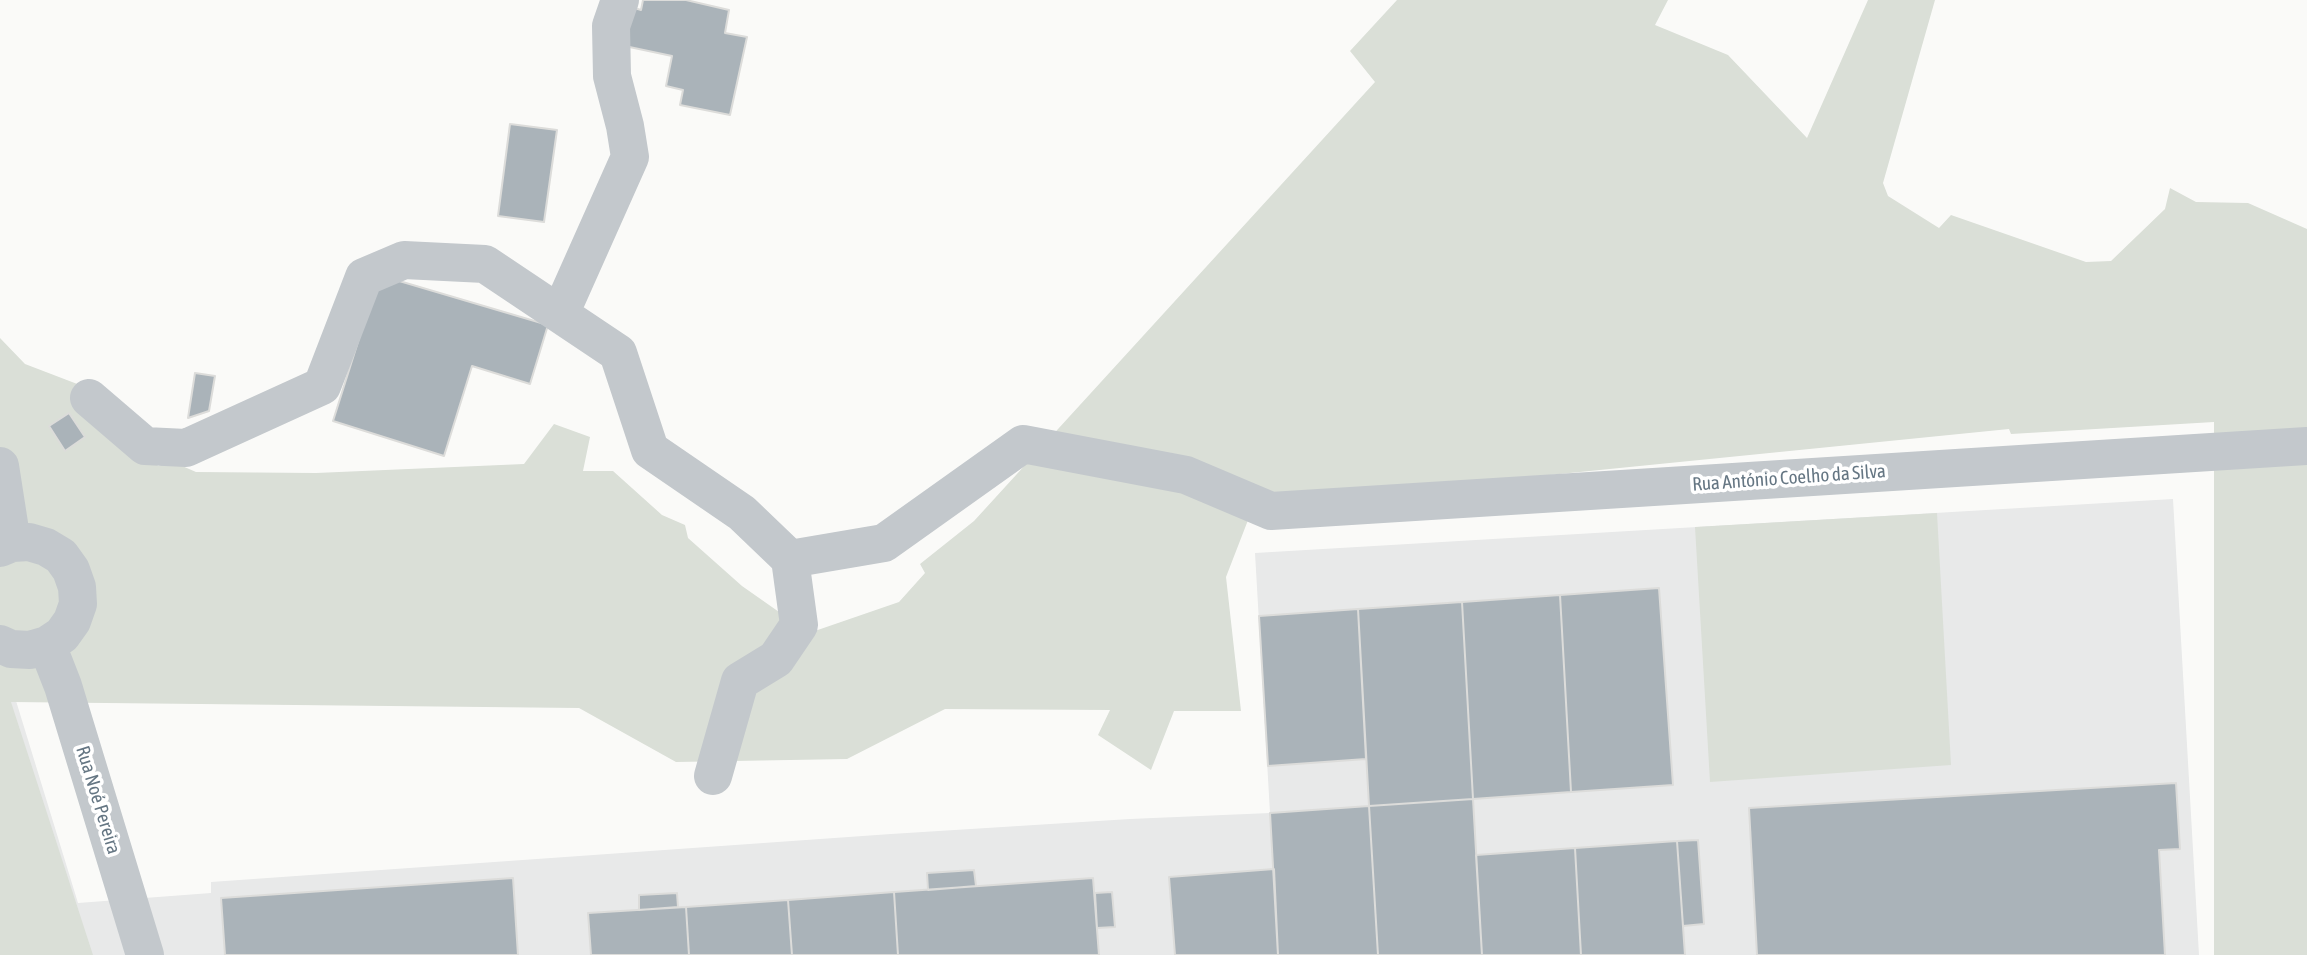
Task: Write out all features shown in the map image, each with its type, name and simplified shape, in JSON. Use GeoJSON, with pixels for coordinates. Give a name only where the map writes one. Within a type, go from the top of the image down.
{"type":"FeatureCollection","features":[{"type":"Feature","properties":{"kind":"street"},"geometry":{"type":"LineString","coordinates":[[560,314],[630,157],[612,76],[611,26],[620,0]]}},
{"type":"Feature","properties":{"kind":"street"},"geometry":{"type":"LineString","coordinates":[[89,398],[145,446],[186,448],[322,386],[364,277],[404,260],[485,264],[618,352],[650,450],[742,513],[790,559],[799,625],[776,659],[740,681],[713,776]]}},
{"type":"Feature","properties":{"kind":"street","name":"Rua António Coelho da Silva"},"geometry":{"type":"LineString","coordinates":[[790,559],[884,543],[1023,443],[1185,475],[1271,511],[2307,446]]}},
{"type":"Feature","properties":{"kind":"street"},"geometry":{"type":"LineString","coordinates":[[0,466],[6,546],[29,542],[46,547],[61,556],[71,570],[77,587],[78,604],[72,621],[62,635],[47,645],[30,650],[11,649],[0,644]]}},
{"type":"Feature","properties":{"kind":"street","name":"Rua Noé Pereira"},"geometry":{"type":"LineString","coordinates":[[47,645],[63,686],[145,955]]}},
{"type":"Feature","properties":{"kind":"shaded area"},"geometry":{"type":"Polygon","coordinates":[[[1397,0],[1668,0],[1655,25],[1728,55],[1807,138],[1868,0],[1935,0],[1883,183],[1888,196],[1939,228],[1951,215],[2086,262],[2111,261],[2165,209],[2170,188],[2196,202],[2248,203],[2307,229],[2307,955],[2214,955],[2214,422],[2011,434],[2009,429],[1400,490],[1250,515],[1226,577],[1241,711],[1174,711],[1151,770],[1098,735],[1110,710],[945,709],[847,759],[676,762],[579,708],[11,702],[93,955],[0,955],[0,338],[25,364],[106,395],[158,466],[173,462],[196,472],[316,473],[524,464],[554,424],[590,437],[583,471],[613,471],[662,515],[685,525],[688,538],[742,586],[809,633],[899,602],[925,573],[920,564],[974,521],[1375,82],[1350,51],[1397,0]]]}},
{"type":"Feature","properties":{"kind":"shaded area"},"geometry":{"type":"Polygon","coordinates":[[[2173,499],[2199,955],[0,955],[0,684],[13,691],[78,903],[211,893],[211,882],[891,834],[1270,813],[1255,553],[2173,499]]]}},
{"type":"Feature","properties":{"kind":"shaded area"},"geometry":{"type":"Polygon","coordinates":[[[1937,513],[1951,765],[1710,782],[1695,527],[1937,513]]]}},
{"type":"Feature","properties":{"kind":"building"},"geometry":{"type":"Polygon","coordinates":[[[643,0],[686,0],[729,10],[725,33],[747,37],[730,115],[680,105],[683,90],[666,86],[672,56],[620,45],[628,6],[641,10],[643,0]]]}},
{"type":"Feature","properties":{"kind":"building"},"geometry":{"type":"Polygon","coordinates":[[[510,124],[557,130],[544,222],[498,216],[510,124]]]}},
{"type":"Feature","properties":{"kind":"building"},"geometry":{"type":"Polygon","coordinates":[[[379,275],[548,325],[530,384],[472,366],[444,456],[333,421],[379,275]]]}},
{"type":"Feature","properties":{"kind":"building"},"geometry":{"type":"Polygon","coordinates":[[[195,373],[215,376],[209,411],[188,418],[195,373]]]}},
{"type":"Feature","properties":{"kind":"building"},"geometry":{"type":"Polygon","coordinates":[[[69,413],[85,437],[65,451],[49,426],[69,413]]]}},
{"type":"Feature","properties":{"kind":"building"},"geometry":{"type":"Polygon","coordinates":[[[1659,588],[1673,785],[1571,792],[1560,595],[1659,588]]]}},
{"type":"Feature","properties":{"kind":"building"},"geometry":{"type":"Polygon","coordinates":[[[1560,595],[1571,792],[1473,799],[1462,602],[1560,595]]]}},
{"type":"Feature","properties":{"kind":"building"},"geometry":{"type":"Polygon","coordinates":[[[1462,602],[1473,799],[1369,806],[1358,609],[1462,602]]]}},
{"type":"Feature","properties":{"kind":"building"},"geometry":{"type":"Polygon","coordinates":[[[1358,609],[1366,759],[1268,766],[1259,616],[1358,609]]]}},
{"type":"Feature","properties":{"kind":"building"},"geometry":{"type":"Polygon","coordinates":[[[2176,783],[2180,849],[2159,850],[2165,955],[1757,955],[1749,808],[2176,783]]]}},
{"type":"Feature","properties":{"kind":"building"},"geometry":{"type":"Polygon","coordinates":[[[1473,799],[1482,955],[1378,955],[1369,806],[1473,799]]]}},
{"type":"Feature","properties":{"kind":"building"},"geometry":{"type":"Polygon","coordinates":[[[1369,806],[1378,955],[1278,955],[1270,813],[1369,806]]]}},
{"type":"Feature","properties":{"kind":"building"},"geometry":{"type":"Polygon","coordinates":[[[1698,840],[1704,924],[1683,926],[1677,841],[1698,840]]]}},
{"type":"Feature","properties":{"kind":"building"},"geometry":{"type":"Polygon","coordinates":[[[1677,841],[1685,955],[1581,955],[1575,848],[1677,841]]]}},
{"type":"Feature","properties":{"kind":"building"},"geometry":{"type":"Polygon","coordinates":[[[1575,848],[1581,955],[1482,955],[1476,855],[1575,848]]]}},
{"type":"Feature","properties":{"kind":"building"},"geometry":{"type":"Polygon","coordinates":[[[1274,869],[1278,955],[1175,955],[1169,877],[1274,869]]]}},
{"type":"Feature","properties":{"kind":"building"},"geometry":{"type":"Polygon","coordinates":[[[974,870],[976,886],[928,890],[927,873],[974,870]]]}},
{"type":"Feature","properties":{"kind":"building"},"geometry":{"type":"Polygon","coordinates":[[[513,878],[518,955],[225,955],[221,898],[513,878]]]}},
{"type":"Feature","properties":{"kind":"building"},"geometry":{"type":"Polygon","coordinates":[[[1093,878],[1099,955],[898,955],[894,892],[1093,878]]]}},
{"type":"Feature","properties":{"kind":"building"},"geometry":{"type":"Polygon","coordinates":[[[894,892],[898,955],[792,955],[788,900],[894,892]]]}},
{"type":"Feature","properties":{"kind":"building"},"geometry":{"type":"Polygon","coordinates":[[[1112,892],[1115,927],[1097,928],[1095,893],[1112,892]]]}},
{"type":"Feature","properties":{"kind":"building"},"geometry":{"type":"Polygon","coordinates":[[[677,893],[678,907],[639,910],[639,895],[677,893]]]}},
{"type":"Feature","properties":{"kind":"building"},"geometry":{"type":"Polygon","coordinates":[[[788,900],[792,955],[689,955],[686,907],[788,900]]]}},
{"type":"Feature","properties":{"kind":"building"},"geometry":{"type":"Polygon","coordinates":[[[686,907],[689,955],[591,955],[588,913],[686,907]]]}}]}
